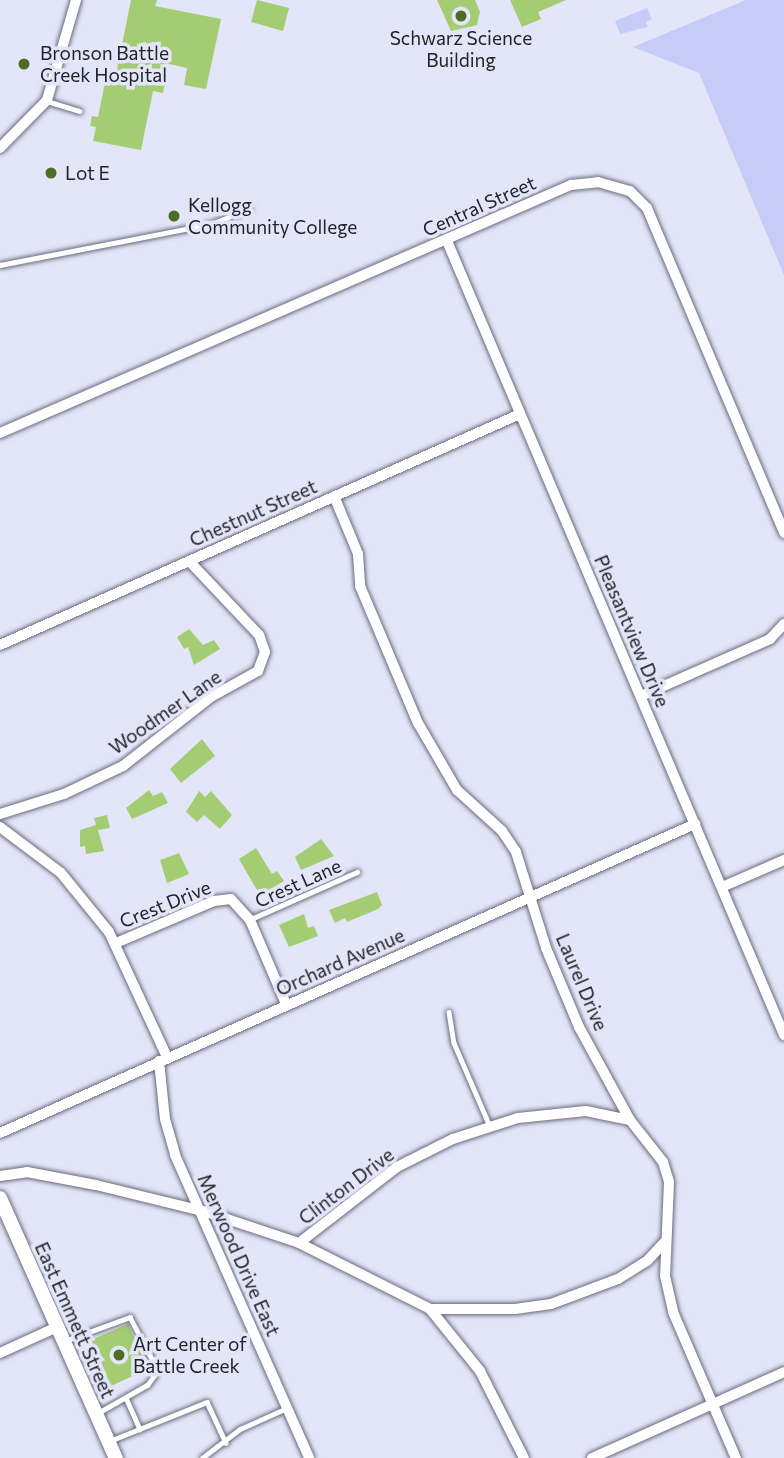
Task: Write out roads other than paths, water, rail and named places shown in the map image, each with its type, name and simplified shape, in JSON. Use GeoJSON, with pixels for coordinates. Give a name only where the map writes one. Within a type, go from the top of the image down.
{"type":"FeatureCollection","features":[{"type":"Feature","properties":{"kind":"street"},"geometry":{"type":"LineString","coordinates":[[0,148],[47,100],[76,0]]}},
{"type":"Feature","properties":{"kind":"street","name":"Central Street"},"geometry":{"type":"LineString","coordinates":[[0,433],[571,185],[598,182],[631,191],[652,219],[784,533]]}},
{"type":"Feature","properties":{"kind":"street","name":"Pleasantview Drive"},"geometry":{"type":"LineString","coordinates":[[447,240],[784,1035]]}},
{"type":"Feature","properties":{"kind":"street","name":"Chestnut Street"},"geometry":{"type":"LineString","coordinates":[[0,645],[520,414]]}},
{"type":"Feature","properties":{"kind":"street","name":"Laurel Drive"},"geometry":{"type":"LineString","coordinates":[[334,496],[358,554],[359,586],[418,723],[457,790],[502,831],[516,852],[533,897],[545,948],[570,1004],[630,1120],[663,1162],[669,1182],[664,1242],[673,1312],[736,1458]]}},
{"type":"Feature","properties":{"kind":"street","name":"Woodmer Lane"},"geometry":{"type":"LineString","coordinates":[[0,814],[64,794],[122,766],[211,698],[257,671],[265,652],[259,635],[189,561]]}},
{"type":"Feature","properties":{"kind":"street"},"geometry":{"type":"LineString","coordinates":[[641,695],[770,639],[784,624]]}},
{"type":"Feature","properties":{"kind":"street","name":"Orchard Avenue"},"geometry":{"type":"LineString","coordinates":[[0,1133],[695,824]]}},
{"type":"Feature","properties":{"kind":"street","name":"Merwood Drive East"},"geometry":{"type":"LineString","coordinates":[[0,827],[41,854],[75,887],[116,943],[163,1059],[169,1138],[309,1458]]}},
{"type":"Feature","properties":{"kind":"street"},"geometry":{"type":"LineString","coordinates":[[722,887],[784,860]]}},
{"type":"Feature","properties":{"kind":"street","name":"Crest Drive"},"geometry":{"type":"LineString","coordinates":[[116,943],[222,899],[239,902],[250,920],[286,1004]]}},
{"type":"Feature","properties":{"kind":"street","name":"Clinton Drive"},"geometry":{"type":"LineString","coordinates":[[0,1176],[27,1172],[203,1211],[299,1243],[397,1167],[490,1127],[518,1118],[586,1111],[630,1120]]}},
{"type":"Feature","properties":{"kind":"street","name":"East Emmett Street"},"geometry":{"type":"LineString","coordinates":[[0,1198],[116,1458]]}},
{"type":"Feature","properties":{"kind":"street"},"geometry":{"type":"LineString","coordinates":[[430,1309],[514,1309],[551,1304],[618,1279],[647,1261],[664,1242]]}},
{"type":"Feature","properties":{"kind":"street"},"geometry":{"type":"LineString","coordinates":[[299,1243],[430,1309],[480,1371],[524,1458]]}},
{"type":"Feature","properties":{"kind":"street"},"geometry":{"type":"LineString","coordinates":[[0,1353],[57,1327]]}},
{"type":"Feature","properties":{"kind":"street"},"geometry":{"type":"LineString","coordinates":[[592,1458],[784,1372]]}},
{"type":"Feature","properties":{"kind":"lane"},"geometry":{"type":"LineString","coordinates":[[47,100],[79,111]]}},
{"type":"Feature","properties":{"kind":"lane"},"geometry":{"type":"LineString","coordinates":[[0,265],[211,224],[249,209]]}},
{"type":"Feature","properties":{"kind":"lane","name":"Crest Lane"},"geometry":{"type":"LineString","coordinates":[[250,920],[357,872]]}},
{"type":"Feature","properties":{"kind":"lane"},"geometry":{"type":"LineString","coordinates":[[449,1012],[454,1043],[490,1127]]}},
{"type":"Feature","properties":{"kind":"lane"},"geometry":{"type":"LineString","coordinates":[[63,1342],[130,1317],[155,1375],[127,1401],[96,1414]]}},
{"type":"Feature","properties":{"kind":"lane"},"geometry":{"type":"LineString","coordinates":[[127,1401],[140,1429]]}},
{"type":"Feature","properties":{"kind":"lane"},"geometry":{"type":"LineString","coordinates":[[108,1442],[207,1402],[226,1443]]}},
{"type":"Feature","properties":{"kind":"lane"},"geometry":{"type":"LineString","coordinates":[[202,1458],[226,1443],[240,1429],[287,1408]]}},
{"type":"Feature","properties":{"kind":"place","name":"Schwarz Science Building"},"geometry":{"type":"Point","coordinates":[461,16]}},
{"type":"Feature","properties":{"kind":"place","name":"Bronson Battle Creek Hospital"},"geometry":{"type":"Point","coordinates":[24,64]}},
{"type":"Feature","properties":{"kind":"place","name":"Lot E"},"geometry":{"type":"Point","coordinates":[51,173]}},
{"type":"Feature","properties":{"kind":"place","name":"Kellogg Community College"},"geometry":{"type":"Point","coordinates":[174,216]}},
{"type":"Feature","properties":{"kind":"place","name":"Art Center of Battle Creek"},"geometry":{"type":"Point","coordinates":[119,1355]}}]}
